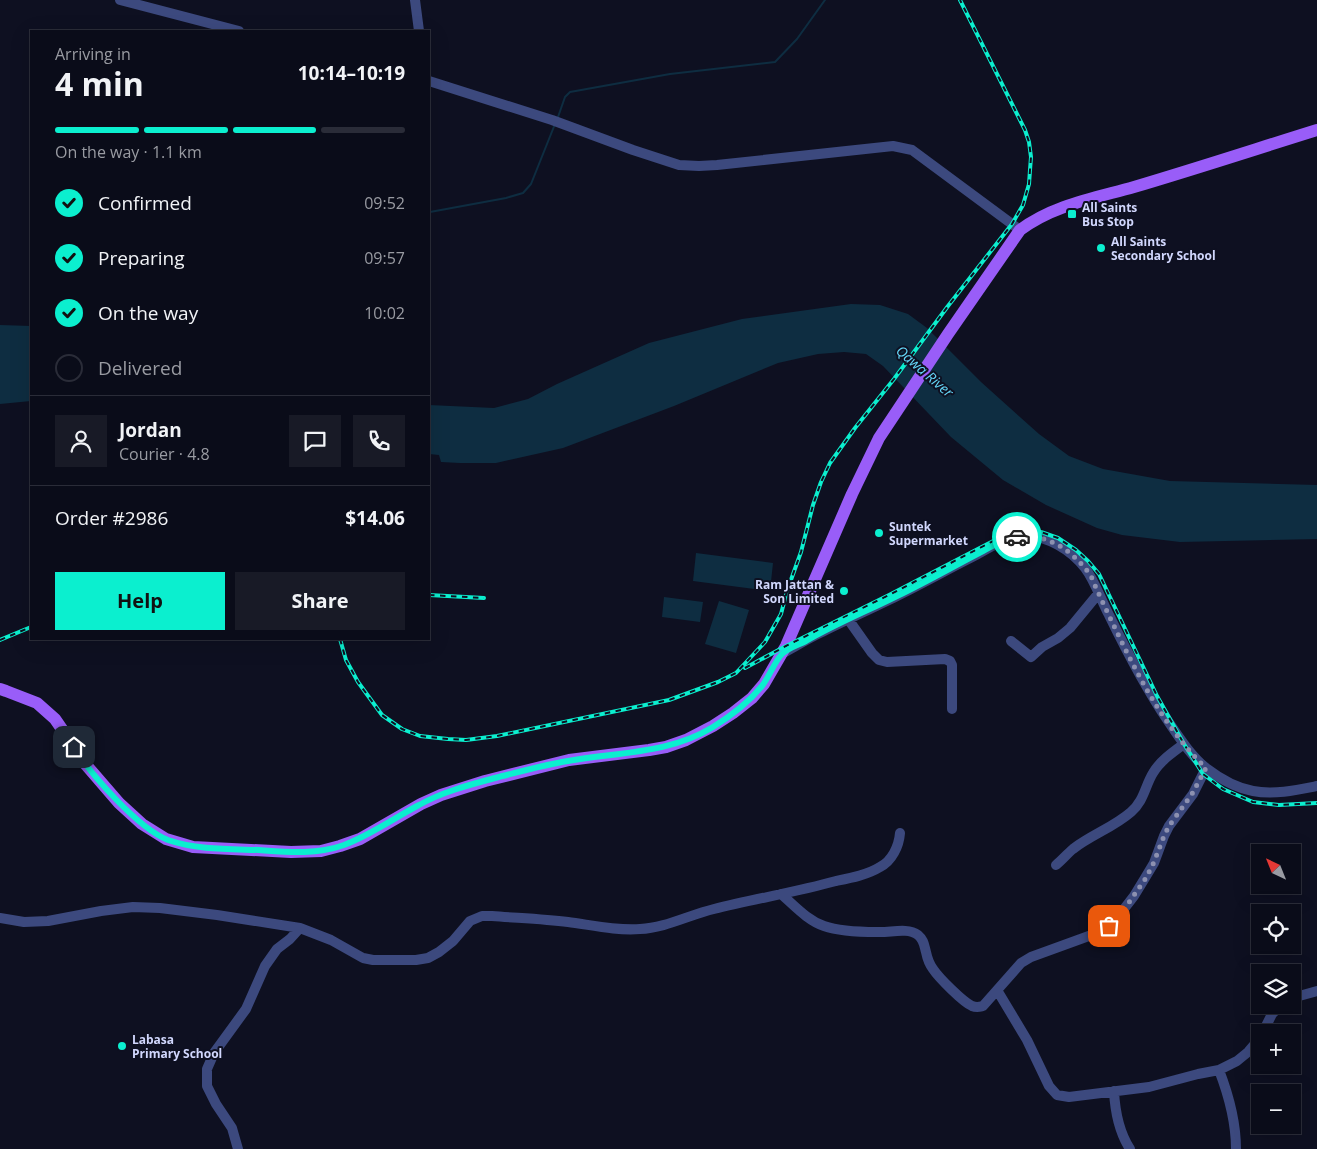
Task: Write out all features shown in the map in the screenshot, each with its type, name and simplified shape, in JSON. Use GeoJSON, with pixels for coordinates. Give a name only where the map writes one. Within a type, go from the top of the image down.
{"type":"FeatureCollection","features":[{"type":"Feature","properties":{"kind":"main road"},"geometry":{"type":"LineString","coordinates":[[0,689],[37,703],[55,719],[81,759],[119,802],[142,824],[166,839],[193,847],[299,852],[321,851],[360,838],[441,795],[485,781],[569,760],[666,747],[686,740],[734,713],[752,698],[764,684],[782,653],[879,438],[1011,240],[1020,230],[1038,217],[1064,206],[1317,130]]}},
{"type":"Feature","properties":{"kind":"street"},"geometry":{"type":"LineString","coordinates":[[120,0],[235,30]]}},
{"type":"Feature","properties":{"kind":"street"},"geometry":{"type":"LineString","coordinates":[[415,0],[418,30]]}},
{"type":"Feature","properties":{"kind":"street"},"geometry":{"type":"LineString","coordinates":[[430,81],[552,120],[633,150],[679,164],[699,166],[893,146],[912,150],[1020,230]]}},
{"type":"Feature","properties":{"kind":"street"},"geometry":{"type":"LineString","coordinates":[[782,653],[992,547],[1012,538],[1035,537],[1055,543],[1072,554],[1091,576],[1098,594],[1136,669],[1158,707],[1184,744],[1206,768],[1235,785],[1253,791],[1277,792],[1317,786]]}},
{"type":"Feature","properties":{"kind":"street"},"geometry":{"type":"LineString","coordinates":[[1011,641],[1032,657],[1042,647],[1058,638],[1070,628],[1098,594]]}},
{"type":"Feature","properties":{"kind":"street"},"geometry":{"type":"LineString","coordinates":[[848,619],[879,660],[888,662],[945,659],[950,662],[952,665],[952,709]]}},
{"type":"Feature","properties":{"kind":"street"},"geometry":{"type":"LineString","coordinates":[[1056,865],[1073,849],[1131,812],[1140,803],[1146,791],[1148,781],[1155,770],[1165,759],[1184,744]]}},
{"type":"Feature","properties":{"kind":"street"},"geometry":{"type":"LineString","coordinates":[[781,894],[810,920],[825,927],[878,932],[914,932],[922,938],[933,969],[971,1006],[984,1006],[1021,963],[1031,957],[1097,933],[1109,926],[1117,918],[1146,878],[1169,826],[1192,794],[1206,768]]}},
{"type":"Feature","properties":{"kind":"street"},"geometry":{"type":"LineString","coordinates":[[0,918],[24,922],[48,921],[133,907],[160,908],[300,928],[331,940],[363,958],[373,960],[416,960],[428,958],[439,952],[470,921],[482,916],[638,929],[654,927],[712,910],[863,874],[881,867],[896,849],[900,841],[900,833]]}},
{"type":"Feature","properties":{"kind":"street"},"geometry":{"type":"LineString","coordinates":[[238,1149],[232,1128],[207,1086],[207,1069],[214,1053],[246,1009],[265,966],[277,949],[300,928]]}},
{"type":"Feature","properties":{"kind":"street"},"geometry":{"type":"LineString","coordinates":[[998,990],[1027,1040],[1049,1086],[1057,1095],[1069,1097],[1149,1087],[1219,1070],[1237,1061],[1251,1049]]}},
{"type":"Feature","properties":{"kind":"street"},"geometry":{"type":"LineString","coordinates":[[1301,995],[1317,990]]}},
{"type":"Feature","properties":{"kind":"street"},"geometry":{"type":"LineString","coordinates":[[1219,1070],[1232,1111],[1236,1149]]}},
{"type":"Feature","properties":{"kind":"street"},"geometry":{"type":"LineString","coordinates":[[1114,1091],[1121,1133],[1130,1149]]}},
{"type":"Feature","properties":{"kind":"water","name":"Qawa River"},"geometry":{"type":"Polygon","coordinates":[[[851,304],[880,305],[908,314],[927,328],[981,382],[1039,434],[1069,456],[1103,469],[1170,481],[1317,485],[1317,539],[1180,542],[1122,535],[1097,528],[1046,505],[1003,480],[951,437],[883,366],[866,354],[844,352],[818,354],[778,363],[674,406],[563,448],[496,463],[441,462],[439,455],[430,454],[430,405],[494,408],[528,399],[649,343],[742,319],[851,304]]]}},
{"type":"Feature","properties":{"kind":"water"},"geometry":{"type":"Polygon","coordinates":[[[0,325],[30,326],[30,401],[0,404],[0,325]]]}},
{"type":"Feature","properties":{"kind":"water"},"geometry":{"type":"Polygon","coordinates":[[[696,553],[773,563],[770,591],[693,581],[696,553]]]}},
{"type":"Feature","properties":{"kind":"water"},"geometry":{"type":"Polygon","coordinates":[[[664,597],[703,602],[700,622],[662,617],[664,597]]]}},
{"type":"Feature","properties":{"kind":"water"},"geometry":{"type":"Polygon","coordinates":[[[719,601],[749,610],[736,653],[705,644],[719,601]]]}},
{"type":"Feature","properties":{"kind":"waterway"},"geometry":{"type":"LineString","coordinates":[[558,117],[565,97],[570,92],[670,74],[775,62],[797,39],[825,0]]}},
{"type":"Feature","properties":{"kind":"waterway"},"geometry":{"type":"LineString","coordinates":[[430,212],[523,193],[531,184],[555,124]]}},
{"type":"Feature","properties":{"kind":"railway"},"geometry":{"type":"LineString","coordinates":[[340,640],[346,660],[358,682],[382,715],[402,729],[420,736],[448,739],[466,740],[497,736],[669,700],[718,682],[736,673],[765,642],[781,614],[801,552],[813,505],[830,463],[1012,224],[1023,205],[1029,184],[1031,157],[1029,142],[1025,130],[960,0]]}},
{"type":"Feature","properties":{"kind":"railway"},"geometry":{"type":"LineString","coordinates":[[745,668],[999,538],[1026,532],[1041,532],[1058,538],[1076,550],[1099,574],[1157,696],[1203,774],[1223,789],[1253,802],[1279,805],[1317,803]]}},
{"type":"Feature","properties":{"kind":"railway"},"geometry":{"type":"LineString","coordinates":[[430,595],[484,598]]}},
{"type":"Feature","properties":{"kind":"railway"},"geometry":{"type":"LineString","coordinates":[[0,640],[30,627]]}},
{"type":"Feature","properties":{"kind":"way so far"},"geometry":{"type":"LineString","coordinates":[[1017,537],[1035,537],[1055,543],[1072,554],[1084,567],[1091,576],[1127,653],[1158,707],[1184,744],[1206,768],[1192,794],[1169,826],[1146,878],[1123,911],[1109,926]]}},
{"type":"Feature","properties":{"kind":"place","name":"All Saints Bus Stop"},"geometry":{"type":"Point","coordinates":[1072,214]}},
{"type":"Feature","properties":{"kind":"place","name":"All Saints Secondary School"},"geometry":{"type":"Point","coordinates":[1101,248]}},
{"type":"Feature","properties":{"kind":"place","name":"Suntek Supermarket"},"geometry":{"type":"Point","coordinates":[879,533]}},
{"type":"Feature","properties":{"kind":"place","name":"Ram Jattan & Son Limited"},"geometry":{"type":"Point","coordinates":[844,591]}},
{"type":"Feature","properties":{"kind":"place","name":"Labasa Primary School"},"geometry":{"type":"Point","coordinates":[122,1046]}},
{"type":"Feature","properties":{"kind":"route"},"geometry":{"type":"LineString","coordinates":[[74,747],[81,759],[119,802],[142,824],[166,839],[193,847],[291,852],[321,851],[360,838],[441,795],[485,781],[569,760],[666,747],[686,740],[734,713],[752,698],[764,684],[782,653],[961,562],[1017,537]]}}]}
